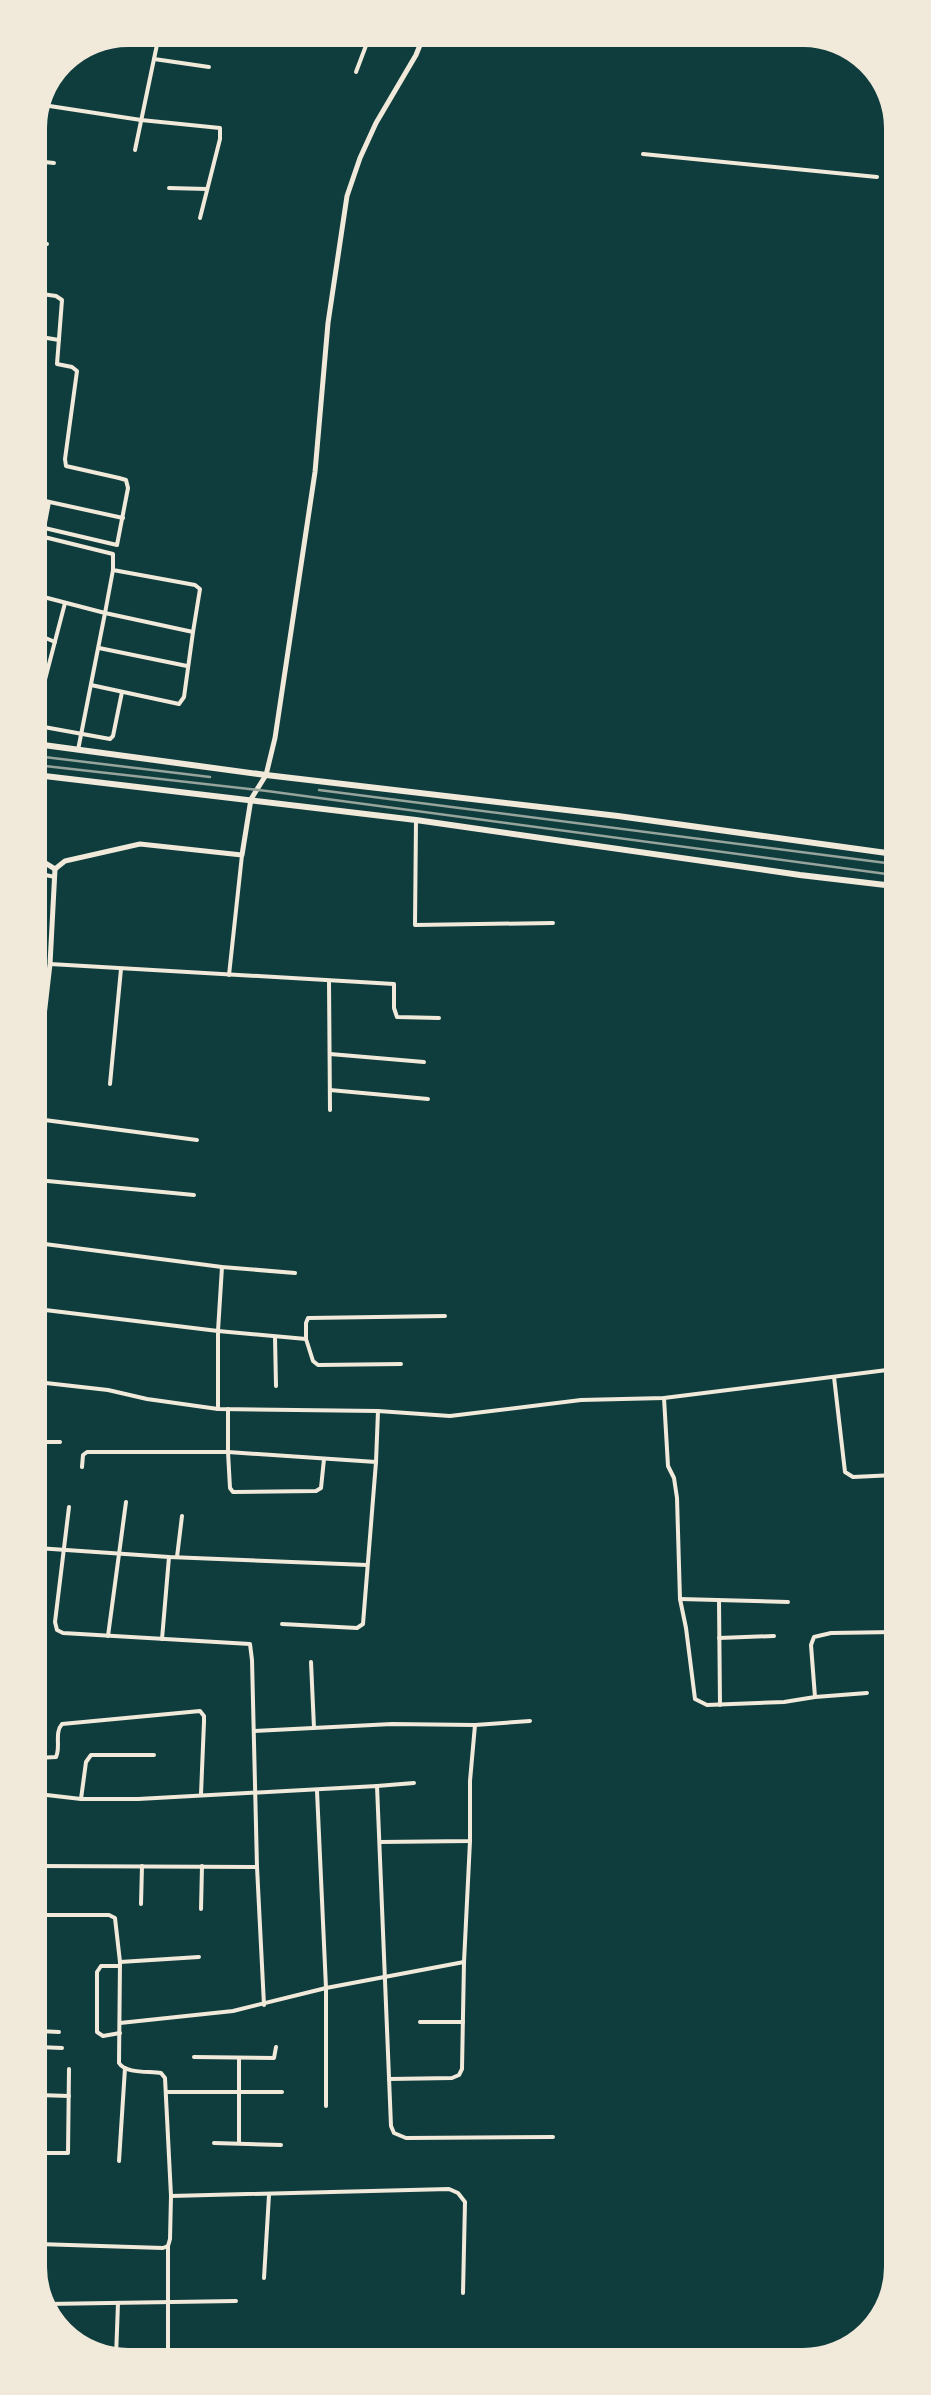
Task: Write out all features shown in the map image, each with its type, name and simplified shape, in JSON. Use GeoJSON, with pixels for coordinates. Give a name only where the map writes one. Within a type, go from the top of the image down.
{"type":"FeatureCollection","features":[{"type":"Feature","properties":{"kind":"main road"},"geometry":{"type":"LineString","coordinates":[[44,745],[266,775],[618,816],[887,853]]}},
{"type":"Feature","properties":{"kind":"main road"},"geometry":{"type":"LineString","coordinates":[[44,776],[416,820],[800,875],[887,885]]}},
{"type":"Feature","properties":{"kind":"street"},"geometry":{"type":"LineString","coordinates":[[135,150],[157,44]]}},
{"type":"Feature","properties":{"kind":"street"},"geometry":{"type":"LineString","coordinates":[[356,72],[367,44]]}},
{"type":"Feature","properties":{"kind":"street"},"geometry":{"type":"LineString","coordinates":[[229,976],[242,855],[251,799],[266,775],[275,738],[314,472],[328,323],[347,196],[360,158],[376,123],[416,55],[420,44]]}},
{"type":"Feature","properties":{"kind":"street"},"geometry":{"type":"LineString","coordinates":[[154,59],[209,67]]}},
{"type":"Feature","properties":{"kind":"street"},"geometry":{"type":"LineString","coordinates":[[47,106],[141,120],[220,128],[220,139],[200,218]]}},
{"type":"Feature","properties":{"kind":"street"},"geometry":{"type":"LineString","coordinates":[[643,154],[877,177]]}},
{"type":"Feature","properties":{"kind":"street"},"geometry":{"type":"LineString","coordinates":[[44,162],[54,163]]}},
{"type":"Feature","properties":{"kind":"street"},"geometry":{"type":"LineString","coordinates":[[170,188],[208,189]]}},
{"type":"Feature","properties":{"kind":"street"},"geometry":{"type":"LineString","coordinates":[[44,294],[56,296],[62,300],[57,364],[72,367],[77,374],[64,462],[68,467],[126,480],[128,488],[117,545],[44,528],[49,502]]}},
{"type":"Feature","properties":{"kind":"street"},"geometry":{"type":"LineString","coordinates":[[44,337],[59,340]]}},
{"type":"Feature","properties":{"kind":"street"},"geometry":{"type":"LineString","coordinates":[[44,501],[123,518]]}},
{"type":"Feature","properties":{"kind":"street"},"geometry":{"type":"LineString","coordinates":[[44,537],[113,554],[113,570],[78,750]]}},
{"type":"Feature","properties":{"kind":"street"},"geometry":{"type":"LineString","coordinates":[[91,685],[179,704],[184,698],[187,666],[200,589],[195,585],[113,570]]}},
{"type":"Feature","properties":{"kind":"street"},"geometry":{"type":"LineString","coordinates":[[44,597],[105,613],[194,632]]}},
{"type":"Feature","properties":{"kind":"street"},"geometry":{"type":"LineString","coordinates":[[44,684],[65,603]]}},
{"type":"Feature","properties":{"kind":"street"},"geometry":{"type":"LineString","coordinates":[[44,637],[55,642]]}},
{"type":"Feature","properties":{"kind":"street"},"geometry":{"type":"LineString","coordinates":[[99,648],[187,666]]}},
{"type":"Feature","properties":{"kind":"street"},"geometry":{"type":"LineString","coordinates":[[44,727],[110,738],[114,736],[122,692]]}},
{"type":"Feature","properties":{"kind":"street"},"geometry":{"type":"LineString","coordinates":[[416,820],[415,925],[553,923]]}},
{"type":"Feature","properties":{"kind":"street"},"geometry":{"type":"LineString","coordinates":[[55,869],[65,861],[140,844],[242,855]]}},
{"type":"Feature","properties":{"kind":"street"},"geometry":{"type":"LineString","coordinates":[[44,862],[55,869]]}},
{"type":"Feature","properties":{"kind":"street"},"geometry":{"type":"LineString","coordinates":[[44,996],[50,964],[55,869]]}},
{"type":"Feature","properties":{"kind":"street"},"geometry":{"type":"LineString","coordinates":[[44,875],[55,877]]}},
{"type":"Feature","properties":{"kind":"street"},"geometry":{"type":"LineString","coordinates":[[50,964],[229,976],[394,984],[394,1008],[397,1017],[439,1018]]}},
{"type":"Feature","properties":{"kind":"street"},"geometry":{"type":"LineString","coordinates":[[110,1084],[121,968]]}},
{"type":"Feature","properties":{"kind":"street"},"geometry":{"type":"LineString","coordinates":[[329,981],[330,1110]]}},
{"type":"Feature","properties":{"kind":"street"},"geometry":{"type":"LineString","coordinates":[[330,1054],[424,1062]]}},
{"type":"Feature","properties":{"kind":"street"},"geometry":{"type":"LineString","coordinates":[[330,1090],[428,1099]]}},
{"type":"Feature","properties":{"kind":"street"},"geometry":{"type":"LineString","coordinates":[[44,1120],[198,1140]]}},
{"type":"Feature","properties":{"kind":"street"},"geometry":{"type":"LineString","coordinates":[[44,1181],[194,1195]]}},
{"type":"Feature","properties":{"kind":"street"},"geometry":{"type":"LineString","coordinates":[[44,1244],[222,1267],[295,1273]]}},
{"type":"Feature","properties":{"kind":"street"},"geometry":{"type":"LineString","coordinates":[[218,1408],[218,1331],[222,1267]]}},
{"type":"Feature","properties":{"kind":"street"},"geometry":{"type":"LineString","coordinates":[[44,1310],[218,1331],[306,1339]]}},
{"type":"Feature","properties":{"kind":"street"},"geometry":{"type":"LineString","coordinates":[[401,1364],[318,1365],[313,1361],[306,1339],[306,1323],[308,1318],[445,1316]]}},
{"type":"Feature","properties":{"kind":"street"},"geometry":{"type":"LineString","coordinates":[[275,1337],[276,1386]]}},
{"type":"Feature","properties":{"kind":"street"},"geometry":{"type":"LineString","coordinates":[[44,1383],[108,1390],[184,1405],[228,1409],[378,1411],[450,1416],[581,1400],[664,1398],[887,1370]]}},
{"type":"Feature","properties":{"kind":"street"},"geometry":{"type":"LineString","coordinates":[[834,1377],[845,1472],[853,1477],[887,1475]]}},
{"type":"Feature","properties":{"kind":"street"},"geometry":{"type":"LineString","coordinates":[[664,1398],[668,1466],[674,1478],[678,1498],[680,1599],[686,1628],[694,1695],[702,1704],[720,1705],[784,1702],[815,1697],[867,1693]]}},
{"type":"Feature","properties":{"kind":"street"},"geometry":{"type":"LineString","coordinates":[[228,1409],[230,1488],[236,1493],[319,1490],[322,1484],[324,1459]]}},
{"type":"Feature","properties":{"kind":"street"},"geometry":{"type":"LineString","coordinates":[[282,1624],[361,1627],[364,1621],[378,1411]]}},
{"type":"Feature","properties":{"kind":"street"},"geometry":{"type":"LineString","coordinates":[[44,1442],[60,1442]]}},
{"type":"Feature","properties":{"kind":"street"},"geometry":{"type":"LineString","coordinates":[[82,1467],[83,1455],[88,1452],[228,1452],[376,1462]]}},
{"type":"Feature","properties":{"kind":"street"},"geometry":{"type":"LineString","coordinates":[[108,1636],[126,1502]]}},
{"type":"Feature","properties":{"kind":"street"},"geometry":{"type":"LineString","coordinates":[[69,1508],[55,1627],[63,1633],[250,1644],[257,1794],[257,1866],[264,2005]]}},
{"type":"Feature","properties":{"kind":"street"},"geometry":{"type":"LineString","coordinates":[[177,1557],[182,1516]]}},
{"type":"Feature","properties":{"kind":"street"},"geometry":{"type":"LineString","coordinates":[[44,1549],[170,1557],[367,1565]]}},
{"type":"Feature","properties":{"kind":"street"},"geometry":{"type":"LineString","coordinates":[[162,1639],[170,1557]]}},
{"type":"Feature","properties":{"kind":"street"},"geometry":{"type":"LineString","coordinates":[[680,1599],[788,1602]]}},
{"type":"Feature","properties":{"kind":"street"},"geometry":{"type":"LineString","coordinates":[[719,1600],[720,1705]]}},
{"type":"Feature","properties":{"kind":"street"},"geometry":{"type":"LineString","coordinates":[[815,1697],[812,1645],[814,1637],[819,1634],[831,1633],[887,1632]]}},
{"type":"Feature","properties":{"kind":"street"},"geometry":{"type":"LineString","coordinates":[[720,1638],[774,1636]]}},
{"type":"Feature","properties":{"kind":"street"},"geometry":{"type":"LineString","coordinates":[[311,1662],[314,1728]]}},
{"type":"Feature","properties":{"kind":"street"},"geometry":{"type":"LineString","coordinates":[[44,1758],[56,1757],[58,1752],[58,1730],[62,1724],[200,1712],[204,1716],[201,1794]]}},
{"type":"Feature","properties":{"kind":"street"},"geometry":{"type":"LineString","coordinates":[[254,1731],[412,1723],[475,1725],[530,1721]]}},
{"type":"Feature","properties":{"kind":"street"},"geometry":{"type":"LineString","coordinates":[[389,2079],[452,2078],[459,2075],[462,2069],[464,1962],[470,1841],[470,1781],[475,1725]]}},
{"type":"Feature","properties":{"kind":"street"},"geometry":{"type":"LineString","coordinates":[[81,1799],[86,1762],[91,1755],[154,1756]]}},
{"type":"Feature","properties":{"kind":"street"},"geometry":{"type":"LineString","coordinates":[[44,1795],[81,1799],[138,1799],[201,1794],[317,1791],[414,1784]]}},
{"type":"Feature","properties":{"kind":"street"},"geometry":{"type":"LineString","coordinates":[[377,1786],[391,2126],[394,2133],[406,2138],[553,2137]]}},
{"type":"Feature","properties":{"kind":"street"},"geometry":{"type":"LineString","coordinates":[[317,1791],[326,1988],[326,2106]]}},
{"type":"Feature","properties":{"kind":"street"},"geometry":{"type":"LineString","coordinates":[[380,1842],[470,1841]]}},
{"type":"Feature","properties":{"kind":"street"},"geometry":{"type":"LineString","coordinates":[[44,1866],[257,1866]]}},
{"type":"Feature","properties":{"kind":"street"},"geometry":{"type":"LineString","coordinates":[[141,1904],[142,1866]]}},
{"type":"Feature","properties":{"kind":"street"},"geometry":{"type":"LineString","coordinates":[[201,1909],[202,1866]]}},
{"type":"Feature","properties":{"kind":"street"},"geometry":{"type":"LineString","coordinates":[[44,1915],[109,1915],[115,1918],[120,1964],[120,2064],[125,2068],[161,2073],[165,2078],[168,2092],[171,2196],[168,2246],[168,2351]]}},
{"type":"Feature","properties":{"kind":"street"},"geometry":{"type":"LineString","coordinates":[[120,2033],[103,2036],[97,2032],[98,1969],[101,1966],[199,1957]]}},
{"type":"Feature","properties":{"kind":"street"},"geometry":{"type":"LineString","coordinates":[[120,2023],[233,2011],[264,2005],[326,1988],[464,1962]]}},
{"type":"Feature","properties":{"kind":"street"},"geometry":{"type":"LineString","coordinates":[[420,2022],[463,2022]]}},
{"type":"Feature","properties":{"kind":"street"},"geometry":{"type":"LineString","coordinates":[[44,2032],[59,2032]]}},
{"type":"Feature","properties":{"kind":"street"},"geometry":{"type":"LineString","coordinates":[[44,2047],[62,2048]]}},
{"type":"Feature","properties":{"kind":"street"},"geometry":{"type":"LineString","coordinates":[[194,2057],[274,2058],[276,2047]]}},
{"type":"Feature","properties":{"kind":"street"},"geometry":{"type":"LineString","coordinates":[[239,2059],[240,2143]]}},
{"type":"Feature","properties":{"kind":"street"},"geometry":{"type":"LineString","coordinates":[[119,2161],[125,2068]]}},
{"type":"Feature","properties":{"kind":"street"},"geometry":{"type":"LineString","coordinates":[[44,2153],[68,2153],[69,2069]]}},
{"type":"Feature","properties":{"kind":"street"},"geometry":{"type":"LineString","coordinates":[[168,2092],[282,2092]]}},
{"type":"Feature","properties":{"kind":"street"},"geometry":{"type":"LineString","coordinates":[[44,2096],[69,2096]]}},
{"type":"Feature","properties":{"kind":"street"},"geometry":{"type":"LineString","coordinates":[[214,2143],[281,2145]]}},
{"type":"Feature","properties":{"kind":"street"},"geometry":{"type":"LineString","coordinates":[[171,2196],[449,2189],[458,2193],[465,2202],[463,2293]]}},
{"type":"Feature","properties":{"kind":"street"},"geometry":{"type":"LineString","coordinates":[[264,2278],[269,2195]]}},
{"type":"Feature","properties":{"kind":"street"},"geometry":{"type":"LineString","coordinates":[[44,2244],[163,2248],[168,2246]]}},
{"type":"Feature","properties":{"kind":"street"},"geometry":{"type":"LineString","coordinates":[[52,2304],[236,2300]]}},
{"type":"Feature","properties":{"kind":"street"},"geometry":{"type":"LineString","coordinates":[[116,2350],[118,2303]]}},
{"type":"Feature","properties":{"kind":"railway"},"geometry":{"type":"LineString","coordinates":[[44,757],[210,777]]}},
{"type":"Feature","properties":{"kind":"railway"},"geometry":{"type":"LineString","coordinates":[[44,766],[267,791],[887,874]]}},
{"type":"Feature","properties":{"kind":"railway"},"geometry":{"type":"LineString","coordinates":[[319,790],[887,863]]}}]}
